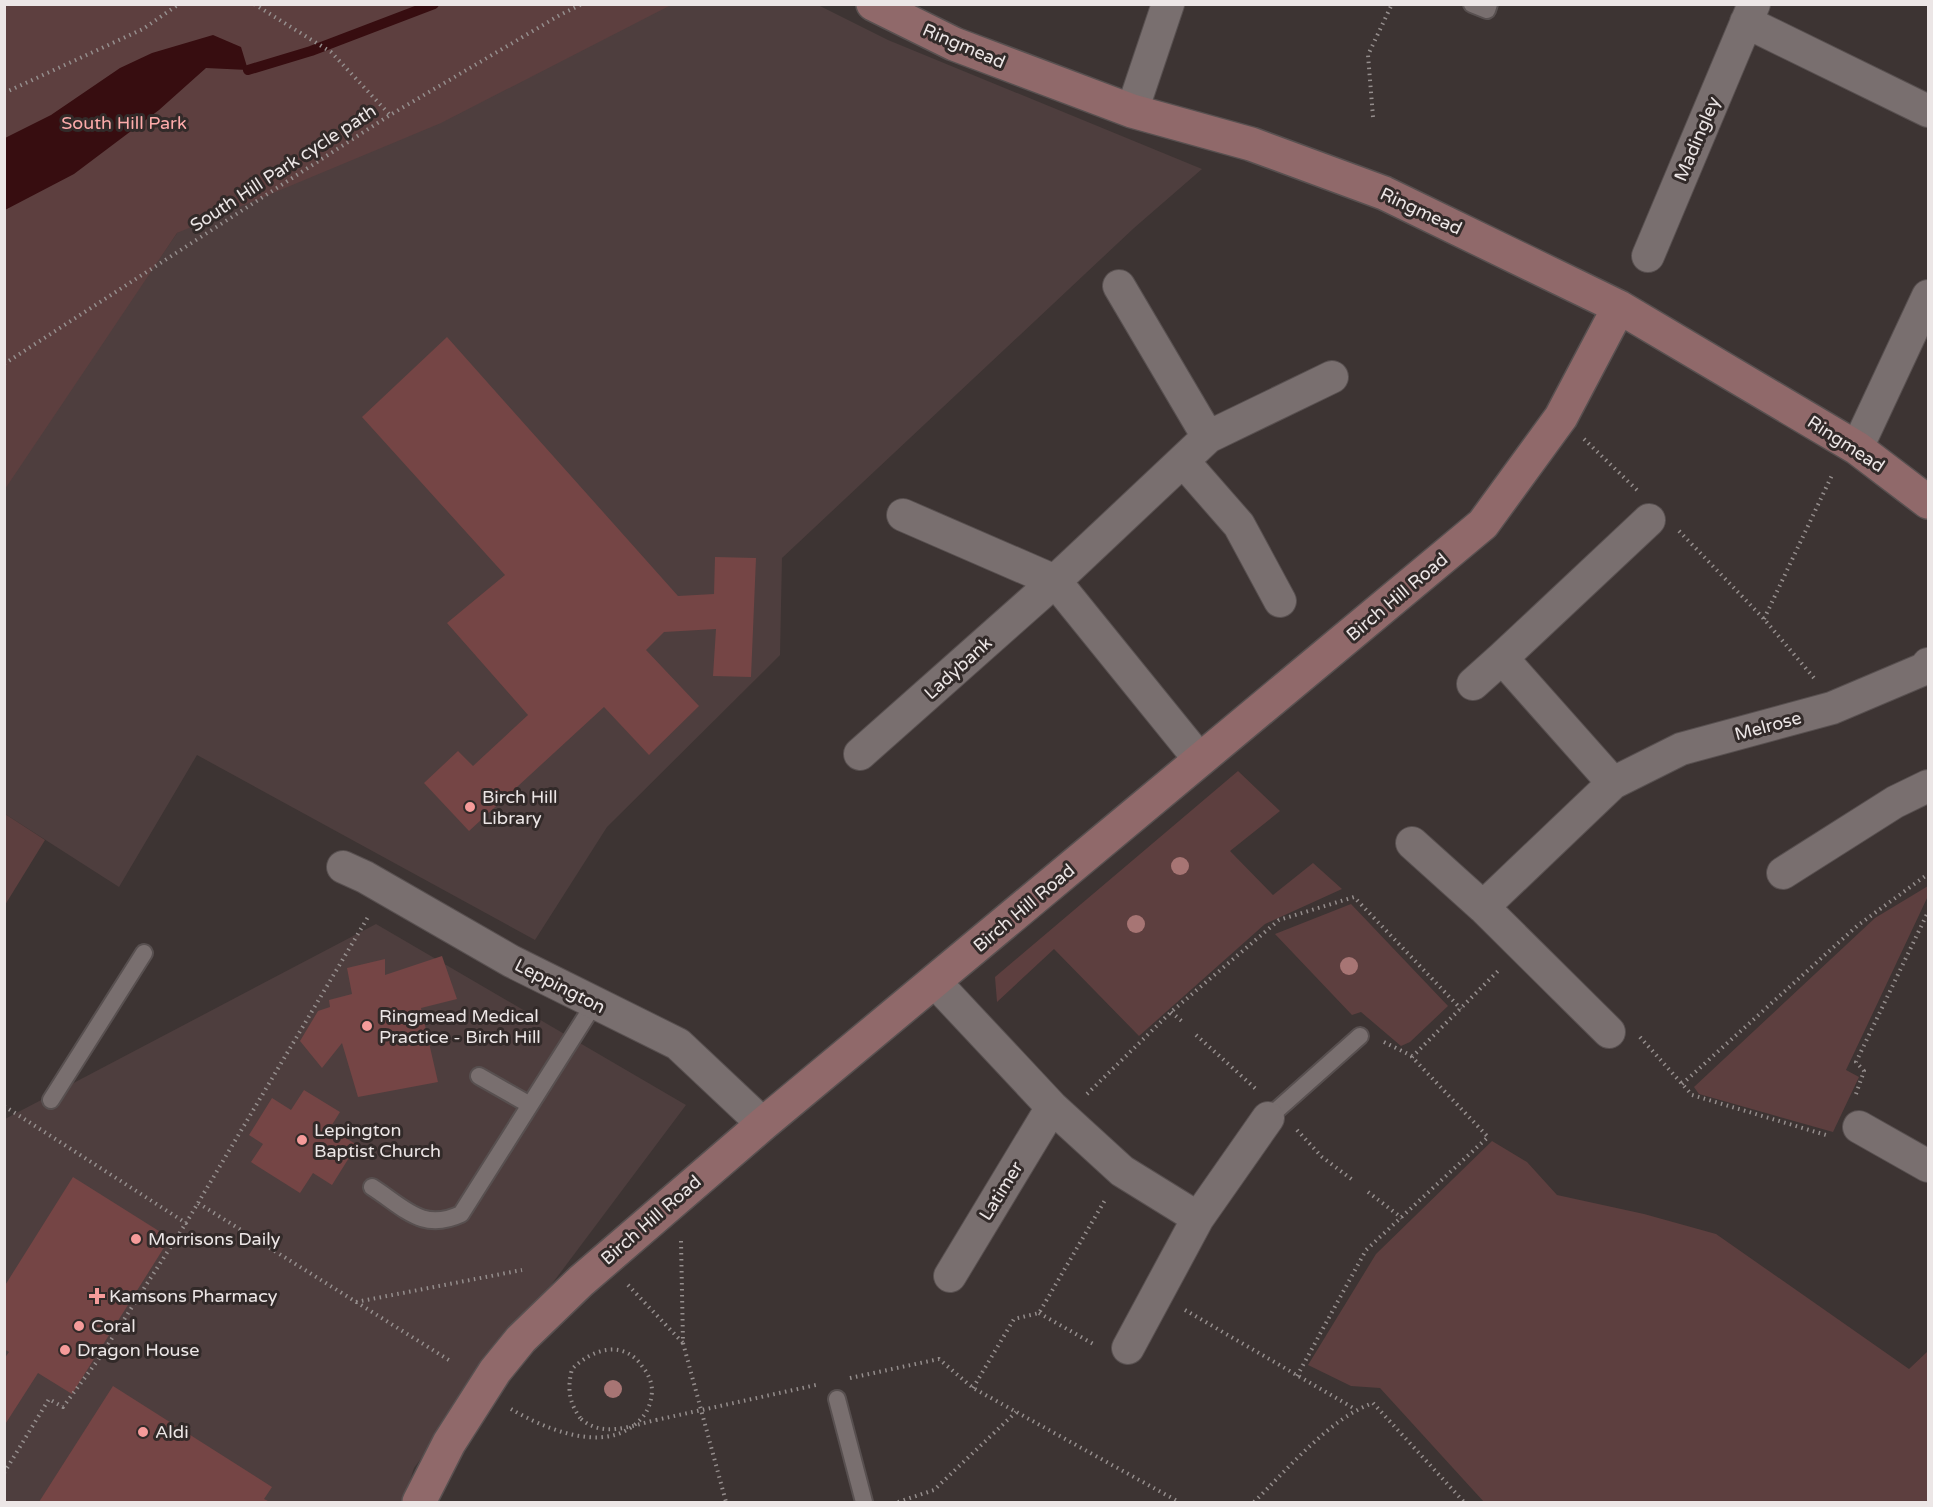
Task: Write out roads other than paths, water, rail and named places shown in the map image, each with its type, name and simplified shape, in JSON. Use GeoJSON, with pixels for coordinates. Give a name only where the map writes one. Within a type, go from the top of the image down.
{"type":"FeatureCollection","features":[{"type":"Feature","properties":{"kind":"street","name":"Ringmead"},"geometry":{"type":"LineString","coordinates":[[873,4],[954,44],[1132,111],[1251,144],[1384,193],[1619,307],[1852,445],[1929,502]]}},
{"type":"Feature","properties":{"kind":"street"},"geometry":{"type":"LineString","coordinates":[[1132,111],[1168,4]]}},
{"type":"Feature","properties":{"kind":"street","name":"Madingley"},"geometry":{"type":"LineString","coordinates":[[1648,256],[1750,13],[1929,111]]}},
{"type":"Feature","properties":{"kind":"street"},"geometry":{"type":"LineString","coordinates":[[1119,286],[1208,437]]}},
{"type":"Feature","properties":{"kind":"street"},"geometry":{"type":"LineString","coordinates":[[1852,445],[1929,296]]}},
{"type":"Feature","properties":{"kind":"street","name":"Birch Hill Road"},"geometry":{"type":"LineString","coordinates":[[419,1503],[454,1434],[495,1371],[521,1339],[581,1281],[763,1124],[1483,524],[1562,417],[1619,307]]}},
{"type":"Feature","properties":{"kind":"street","name":"Ladybank"},"geometry":{"type":"LineString","coordinates":[[860,754],[1055,581],[1208,437],[1332,377]]}},
{"type":"Feature","properties":{"kind":"street"},"geometry":{"type":"LineString","coordinates":[[1183,460],[1239,525],[1280,601]]}},
{"type":"Feature","properties":{"kind":"street"},"geometry":{"type":"LineString","coordinates":[[903,514],[1055,581],[1200,760]]}},
{"type":"Feature","properties":{"kind":"street"},"geometry":{"type":"LineString","coordinates":[[1473,684],[1656,514]]}},
{"type":"Feature","properties":{"kind":"street"},"geometry":{"type":"LineString","coordinates":[[1502,658],[1613,783]]}},
{"type":"Feature","properties":{"kind":"street","name":"Melrose"},"geometry":{"type":"LineString","coordinates":[[1483,907],[1613,783],[1681,749],[1838,705],[1927,670]]}},
{"type":"Feature","properties":{"kind":"street"},"geometry":{"type":"LineString","coordinates":[[1784,873],[1895,802],[1929,786]]}},
{"type":"Feature","properties":{"kind":"street"},"geometry":{"type":"LineString","coordinates":[[1412,843],[1483,907],[1609,1032]]}},
{"type":"Feature","properties":{"kind":"street","name":"Leppington"},"geometry":{"type":"LineString","coordinates":[[343,867],[365,877],[511,962],[678,1044],[763,1124]]}},
{"type":"Feature","properties":{"kind":"street"},"geometry":{"type":"LineString","coordinates":[[935,982],[1058,1112],[1122,1171],[1197,1218]]}},
{"type":"Feature","properties":{"kind":"street","name":"Latimer"},"geometry":{"type":"LineString","coordinates":[[950,1276],[1058,1112]]}},
{"type":"Feature","properties":{"kind":"street"},"geometry":{"type":"LineString","coordinates":[[1856,1115],[1929,1167]]}},
{"type":"Feature","properties":{"kind":"street"},"geometry":{"type":"LineString","coordinates":[[1128,1348],[1159,1295],[1197,1218],[1268,1118]]}},
{"type":"Feature","properties":{"kind":"lane"},"geometry":{"type":"LineString","coordinates":[[1472,4],[1487,10],[1489,4]]}},
{"type":"Feature","properties":{"kind":"lane"},"geometry":{"type":"LineString","coordinates":[[51,1100],[144,953]]}},
{"type":"Feature","properties":{"kind":"lane"},"geometry":{"type":"LineString","coordinates":[[372,1187],[426,1222],[444,1222],[461,1214],[594,1004]]}},
{"type":"Feature","properties":{"kind":"lane"},"geometry":{"type":"LineString","coordinates":[[1268,1118],[1360,1036]]}},
{"type":"Feature","properties":{"kind":"lane"},"geometry":{"type":"LineString","coordinates":[[479,1076],[530,1105]]}},
{"type":"Feature","properties":{"kind":"lane"},"geometry":{"type":"LineString","coordinates":[[837,1399],[864,1503]]}},
{"type":"Feature","properties":{"kind":"waterway"},"geometry":{"type":"LineString","coordinates":[[248,70],[311,51],[434,4]]}},
{"type":"Feature","properties":{"kind":"place","name":"Birch Hill Library"},"geometry":{"type":"Point","coordinates":[470,807]}},
{"type":"Feature","properties":{"kind":"place","name":"Ringmead Medical Practice - Birch Hill"},"geometry":{"type":"Point","coordinates":[367,1026]}},
{"type":"Feature","properties":{"kind":"place","name":"Lepington Baptist Church"},"geometry":{"type":"Point","coordinates":[302,1140]}},
{"type":"Feature","properties":{"kind":"place","name":"Morrisons Daily"},"geometry":{"type":"Point","coordinates":[136,1239]}},
{"type":"Feature","properties":{"kind":"place","name":"Kamsons Pharmacy"},"geometry":{"type":"Point","coordinates":[97,1296]}},
{"type":"Feature","properties":{"kind":"place","name":"Coral"},"geometry":{"type":"Point","coordinates":[79,1326]}},
{"type":"Feature","properties":{"kind":"place","name":"Dragon House"},"geometry":{"type":"Point","coordinates":[65,1350]}},
{"type":"Feature","properties":{"kind":"place","name":"Aldi"},"geometry":{"type":"Point","coordinates":[143,1432]}},
{"type":"Feature","properties":{"kind":"park label","name":"South Hill Park"},"geometry":{"type":"Point","coordinates":[124,123]}}]}
